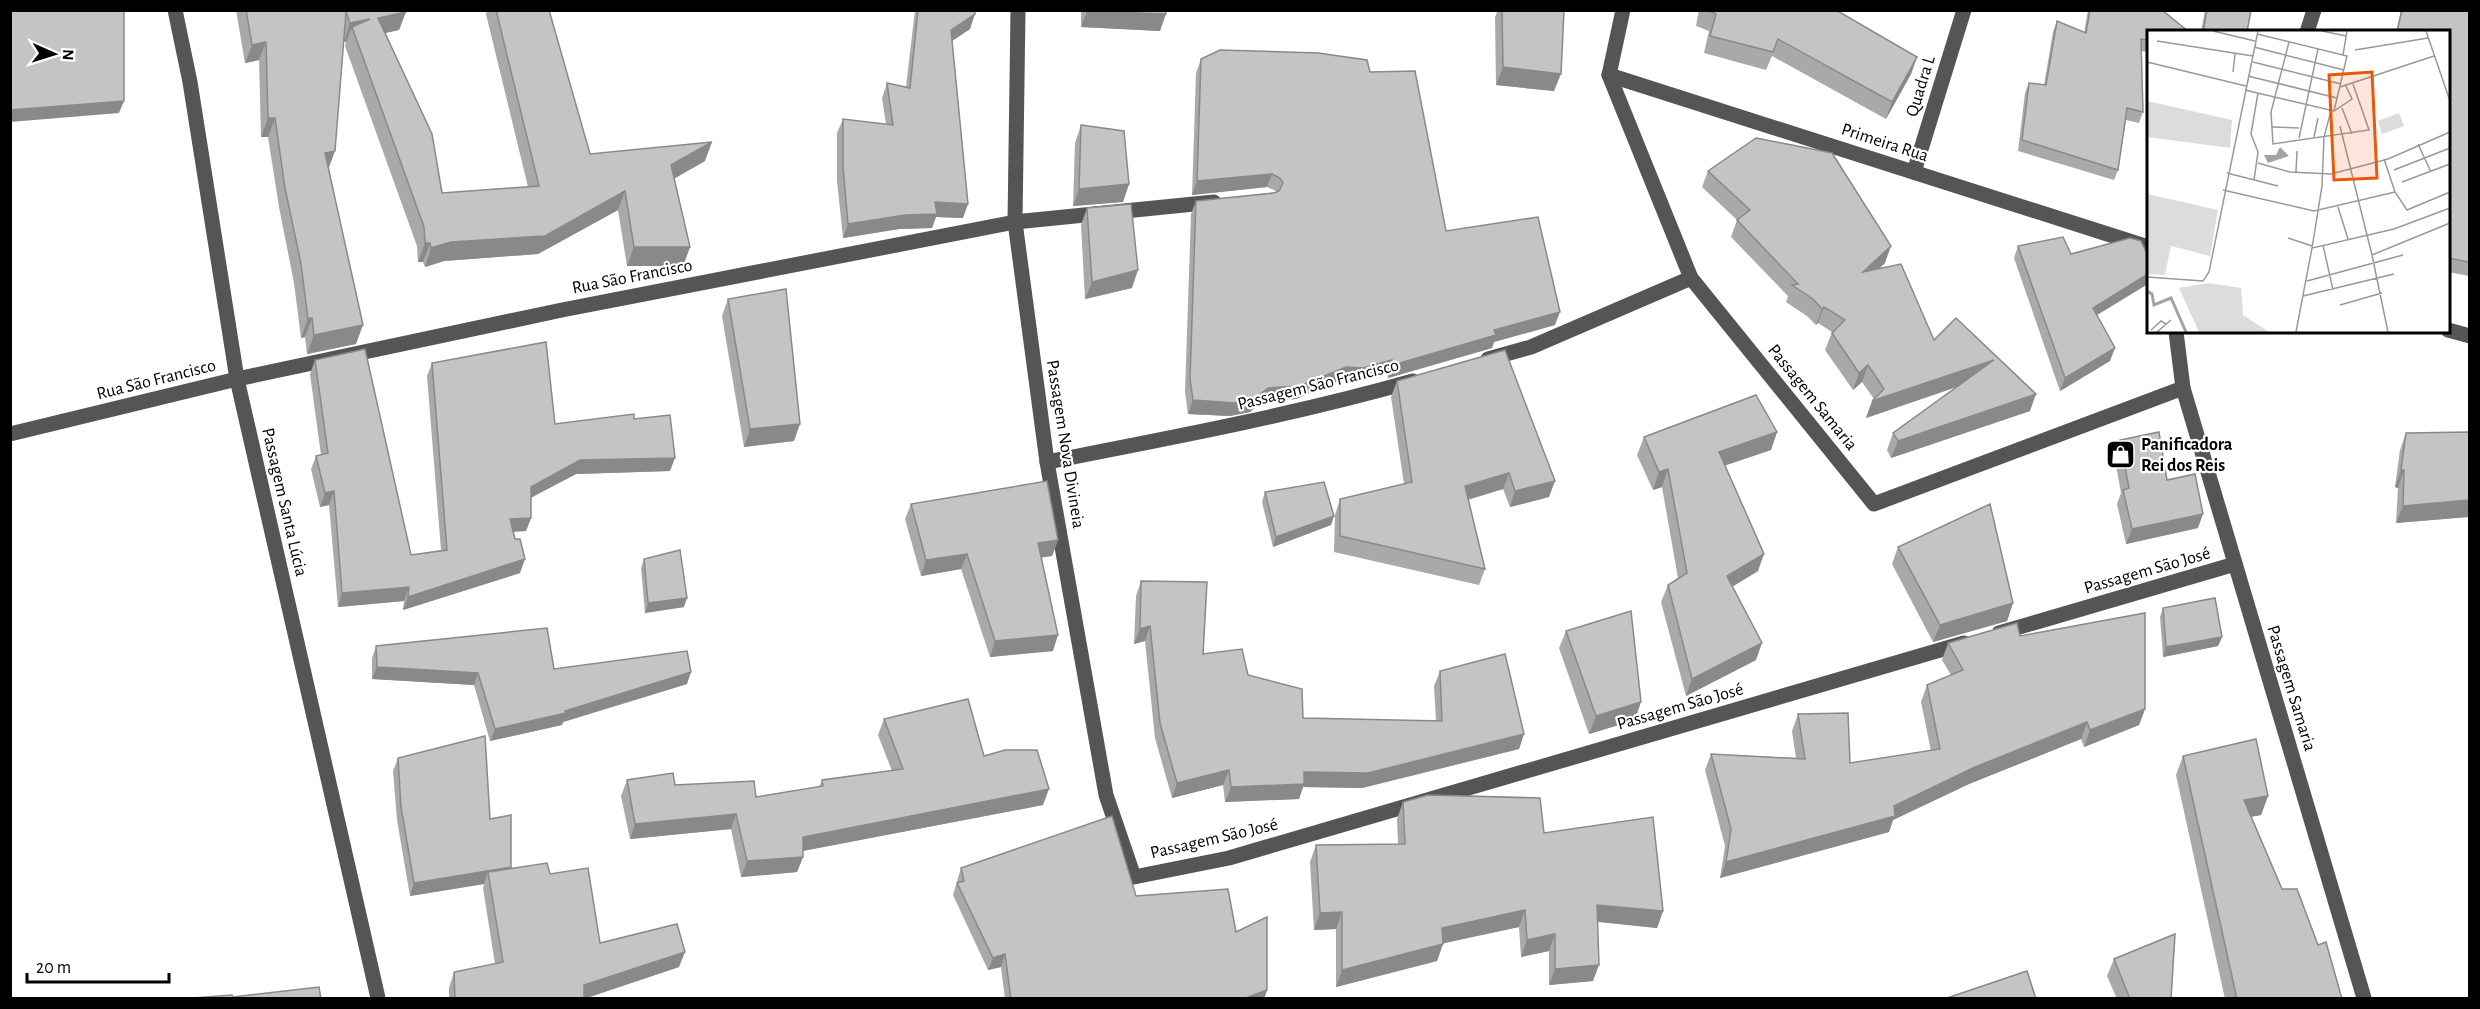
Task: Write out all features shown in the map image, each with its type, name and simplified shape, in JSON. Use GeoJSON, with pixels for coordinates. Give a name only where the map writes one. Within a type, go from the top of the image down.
{"type":"FeatureCollection","features":[{"type":"Feature","properties":{"kind":"street","name":"Passagem Santa Lúcia"},"geometry":{"type":"LineString","coordinates":[[175,10],[190,82],[237,379],[378,999]]}},
{"type":"Feature","properties":{"kind":"street","name":"Passagem Nova Divineia"},"geometry":{"type":"LineString","coordinates":[[1018,10],[1015,222],[1047,462],[1106,795],[1134,877]]}},
{"type":"Feature","properties":{"kind":"street","name":"Quadra L"},"geometry":{"type":"LineString","coordinates":[[1914,172],[1964,10]]}},
{"type":"Feature","properties":{"kind":"street"},"geometry":{"type":"LineString","coordinates":[[2308,30],[2314,10]]}},
{"type":"Feature","properties":{"kind":"street"},"geometry":{"type":"LineString","coordinates":[[1609,75],[1621,11]]}},
{"type":"Feature","properties":{"kind":"street","name":"Primeira Rua"},"geometry":{"type":"LineString","coordinates":[[1609,75],[2147,247]]}},
{"type":"Feature","properties":{"kind":"street","name":"Passagem Samaria"},"geometry":{"type":"LineString","coordinates":[[1609,75],[1691,278],[1874,504],[2183,388]]}},
{"type":"Feature","properties":{"kind":"street","name":"Rua São Francisco"},"geometry":{"type":"LineString","coordinates":[[10,434],[237,379],[562,310],[1015,222],[1233,200]]}},
{"type":"Feature","properties":{"kind":"street"},"geometry":{"type":"LineString","coordinates":[[1474,364],[1531,347],[1691,278]]}},
{"type":"Feature","properties":{"kind":"street"},"geometry":{"type":"LineString","coordinates":[[2450,331],[2469,336]]}},
{"type":"Feature","properties":{"kind":"street","name":"Passagem Samaria"},"geometry":{"type":"LineString","coordinates":[[2176,333],[2183,388],[2364,999]]}},
{"type":"Feature","properties":{"kind":"street","name":"Passagem São Francisco"},"geometry":{"type":"LineString","coordinates":[[1047,462],[1347,400],[1428,377]]}},
{"type":"Feature","properties":{"kind":"street","name":"Passagem São José"},"geometry":{"type":"LineString","coordinates":[[1134,877],[1229,858],[2235,564]]}},
{"type":"Feature","properties":{"kind":"building"},"geometry":{"type":"Polygon","coordinates":[[[10,10],[124,10],[124,101],[10,110],[10,10]]]}},
{"type":"Feature","properties":{"kind":"building"},"geometry":{"type":"Polygon","coordinates":[[[246,10],[406,10],[406,12],[378,18],[432,134],[442,193],[539,186],[496,10],[549,10],[590,154],[712,142],[671,165],[690,247],[634,247],[625,191],[545,236],[451,242],[431,248],[430,243],[425,243],[424,227],[352,27],[370,19],[350,23],[346,12],[335,151],[325,153],[363,325],[314,335],[312,318],[308,319],[301,264],[285,188],[275,118],[268,118],[266,42],[252,45],[246,10]]]}},
{"type":"Feature","properties":{"kind":"building"},"geometry":{"type":"Polygon","coordinates":[[[918,10],[975,10],[975,14],[951,30],[968,204],[935,202],[937,214],[905,215],[848,224],[843,167],[843,119],[893,125],[887,83],[910,88],[918,10]]]}},
{"type":"Feature","properties":{"kind":"building"},"geometry":{"type":"Polygon","coordinates":[[[1087,10],[1165,10],[1166,14],[1087,11],[1087,10]]]}},
{"type":"Feature","properties":{"kind":"building"},"geometry":{"type":"Polygon","coordinates":[[[1502,10],[1564,10],[1561,74],[1503,67],[1502,10]]]}},
{"type":"Feature","properties":{"kind":"building"},"geometry":{"type":"Polygon","coordinates":[[[1707,10],[1836,10],[1917,57],[1892,102],[1778,39],[1773,52],[1710,36],[1716,14],[1707,10]]]}},
{"type":"Feature","properties":{"kind":"building"},"geometry":{"type":"Polygon","coordinates":[[[2090,10],[2162,10],[2187,30],[2147,30],[2147,40],[2141,39],[2143,112],[2127,108],[2118,170],[2022,140],[2029,83],[2046,85],[2057,21],[2086,33],[2090,10]]]}},
{"type":"Feature","properties":{"kind":"building"},"geometry":{"type":"Polygon","coordinates":[[[2207,10],[2251,10],[2247,30],[2203,30],[2207,10]]]}},
{"type":"Feature","properties":{"kind":"building"},"geometry":{"type":"Polygon","coordinates":[[[2402,10],[2469,10],[2469,262],[2450,258],[2450,30],[2397,30],[2402,10]]]}},
{"type":"Feature","properties":{"kind":"building"},"geometry":{"type":"Polygon","coordinates":[[[1220,50],[1318,53],[1367,60],[1370,72],[1415,71],[1446,231],[1538,217],[1560,312],[1494,330],[1496,335],[1393,365],[1392,360],[1363,368],[1346,367],[1300,386],[1268,388],[1255,398],[1235,403],[1193,400],[1190,379],[1196,201],[1274,193],[1279,191],[1283,183],[1280,178],[1272,174],[1197,181],[1201,59],[1220,50]]]}},
{"type":"Feature","properties":{"kind":"building"},"geometry":{"type":"Polygon","coordinates":[[[1081,125],[1124,131],[1129,184],[1079,189],[1081,125]]]}},
{"type":"Feature","properties":{"kind":"building"},"geometry":{"type":"Polygon","coordinates":[[[1756,138],[1832,153],[1891,246],[1863,272],[1901,264],[1934,340],[1956,318],[2036,394],[1898,441],[1893,433],[1994,360],[1872,401],[1884,389],[1868,365],[1859,373],[1832,333],[1845,320],[1824,307],[1822,309],[1813,299],[1792,285],[1798,284],[1737,220],[1750,210],[1708,171],[1756,138]]]}},
{"type":"Feature","properties":{"kind":"building"},"geometry":{"type":"Polygon","coordinates":[[[1131,204],[1138,270],[1092,282],[1087,208],[1131,204]]]}},
{"type":"Feature","properties":{"kind":"building"},"geometry":{"type":"Polygon","coordinates":[[[2063,237],[2071,254],[2130,238],[2141,241],[2147,254],[2147,275],[2093,308],[2115,348],[2065,378],[2018,246],[2063,237]]]}},
{"type":"Feature","properties":{"kind":"building"},"geometry":{"type":"Polygon","coordinates":[[[786,289],[800,424],[750,429],[728,299],[786,289]]]}},
{"type":"Feature","properties":{"kind":"building"},"geometry":{"type":"Polygon","coordinates":[[[546,342],[555,424],[634,414],[634,419],[670,415],[675,458],[580,460],[531,487],[531,518],[510,519],[515,539],[520,539],[525,559],[408,597],[409,587],[342,593],[334,491],[325,493],[316,456],[328,453],[315,360],[365,349],[411,555],[447,550],[432,363],[546,342]]]}},
{"type":"Feature","properties":{"kind":"building"},"geometry":{"type":"Polygon","coordinates":[[[1505,350],[1555,481],[1515,491],[1509,473],[1465,486],[1485,569],[1340,536],[1340,499],[1412,482],[1397,381],[1505,350]]]}},
{"type":"Feature","properties":{"kind":"building"},"geometry":{"type":"Polygon","coordinates":[[[1756,395],[1777,432],[1719,452],[1764,554],[1727,576],[1762,643],[1692,679],[1668,585],[1687,573],[1668,469],[1659,472],[1644,437],[1756,395]]]}},
{"type":"Feature","properties":{"kind":"building"},"geometry":{"type":"Polygon","coordinates":[[[2159,432],[2167,480],[2195,474],[2203,514],[2132,529],[2123,490],[2129,488],[2120,440],[2159,432]]]}},
{"type":"Feature","properties":{"kind":"building"},"geometry":{"type":"Polygon","coordinates":[[[2469,432],[2469,500],[2403,506],[2404,470],[2401,470],[2406,433],[2469,432]]]}},
{"type":"Feature","properties":{"kind":"building"},"geometry":{"type":"Polygon","coordinates":[[[1047,481],[1058,540],[1038,543],[1058,635],[995,641],[967,554],[926,560],[911,504],[1047,481]]]}},
{"type":"Feature","properties":{"kind":"building"},"geometry":{"type":"Polygon","coordinates":[[[1324,482],[1334,516],[1276,537],[1265,492],[1324,482]]]}},
{"type":"Feature","properties":{"kind":"building"},"geometry":{"type":"Polygon","coordinates":[[[1990,504],[2013,603],[1940,625],[1898,547],[1990,504]]]}},
{"type":"Feature","properties":{"kind":"building"},"geometry":{"type":"Polygon","coordinates":[[[680,550],[687,598],[648,603],[644,559],[680,550]]]}},
{"type":"Feature","properties":{"kind":"building"},"geometry":{"type":"Polygon","coordinates":[[[1141,581],[1207,582],[1203,654],[1242,649],[1248,675],[1302,689],[1303,718],[1442,721],[1440,671],[1505,654],[1524,734],[1368,773],[1304,772],[1304,784],[1231,787],[1229,770],[1177,783],[1160,723],[1150,626],[1140,629],[1141,581]]]}},
{"type":"Feature","properties":{"kind":"building"},"geometry":{"type":"Polygon","coordinates":[[[2215,598],[2222,637],[2166,647],[2163,608],[2215,598]]]}},
{"type":"Feature","properties":{"kind":"building"},"geometry":{"type":"Polygon","coordinates":[[[1631,611],[1641,702],[1596,716],[1566,631],[1631,611]]]}},
{"type":"Feature","properties":{"kind":"building"},"geometry":{"type":"Polygon","coordinates":[[[2145,613],[2145,709],[2090,730],[2087,722],[1975,767],[1894,806],[1895,816],[1726,862],[1731,829],[1711,754],[1805,759],[1798,714],[1848,713],[1850,763],[1940,749],[1927,685],[1963,670],[1948,643],[2017,623],[2020,636],[2145,613]]]}},
{"type":"Feature","properties":{"kind":"building"},"geometry":{"type":"Polygon","coordinates":[[[547,628],[554,669],[687,651],[691,672],[565,711],[566,713],[495,729],[478,673],[377,667],[376,646],[547,628]]]}},
{"type":"Feature","properties":{"kind":"building"},"geometry":{"type":"Polygon","coordinates":[[[968,699],[984,756],[1005,750],[1037,750],[1049,789],[803,837],[803,857],[747,861],[736,814],[635,824],[627,780],[673,773],[675,785],[754,781],[756,797],[823,786],[822,780],[903,769],[884,719],[968,699]]]}},
{"type":"Feature","properties":{"kind":"building"},"geometry":{"type":"Polygon","coordinates":[[[485,736],[490,819],[511,815],[511,867],[414,883],[401,807],[398,758],[485,736]]]}},
{"type":"Feature","properties":{"kind":"building"},"geometry":{"type":"Polygon","coordinates":[[[2256,739],[2268,796],[2244,800],[2282,889],[2297,889],[2318,945],[2326,942],[2342,999],[2237,999],[2183,756],[2256,739]]]}},
{"type":"Feature","properties":{"kind":"building"},"geometry":{"type":"Polygon","coordinates":[[[1428,795],[1540,798],[1544,833],[1653,817],[1663,911],[1597,905],[1599,965],[1555,969],[1555,934],[1527,940],[1525,910],[1442,928],[1443,944],[1342,970],[1342,912],[1320,913],[1316,845],[1405,844],[1403,802],[1428,795]]]}},
{"type":"Feature","properties":{"kind":"building"},"geometry":{"type":"Polygon","coordinates":[[[1112,816],[1136,896],[1228,889],[1236,932],[1267,917],[1267,990],[1243,999],[1011,999],[1005,954],[993,958],[957,883],[964,881],[961,868],[1112,816]]]}},
{"type":"Feature","properties":{"kind":"building"},"geometry":{"type":"Polygon","coordinates":[[[547,863],[550,874],[588,868],[600,943],[677,924],[685,952],[584,985],[584,999],[455,999],[454,972],[503,962],[488,872],[547,863]]]}},
{"type":"Feature","properties":{"kind":"building"},"geometry":{"type":"Polygon","coordinates":[[[2175,934],[2171,999],[2130,999],[2114,959],[2175,934]]]}},
{"type":"Feature","properties":{"kind":"building"},"geometry":{"type":"Polygon","coordinates":[[[2027,971],[2036,999],[1944,999],[2027,971]]]}},
{"type":"Feature","properties":{"kind":"building"},"geometry":{"type":"Polygon","coordinates":[[[319,987],[321,999],[180,999],[232,995],[233,997],[319,987]]]}},
{"type":"Feature","properties":{"kind":"place","name":"Panificadora Rei dos Reis"},"geometry":{"type":"Point","coordinates":[2120,454]}}]}
